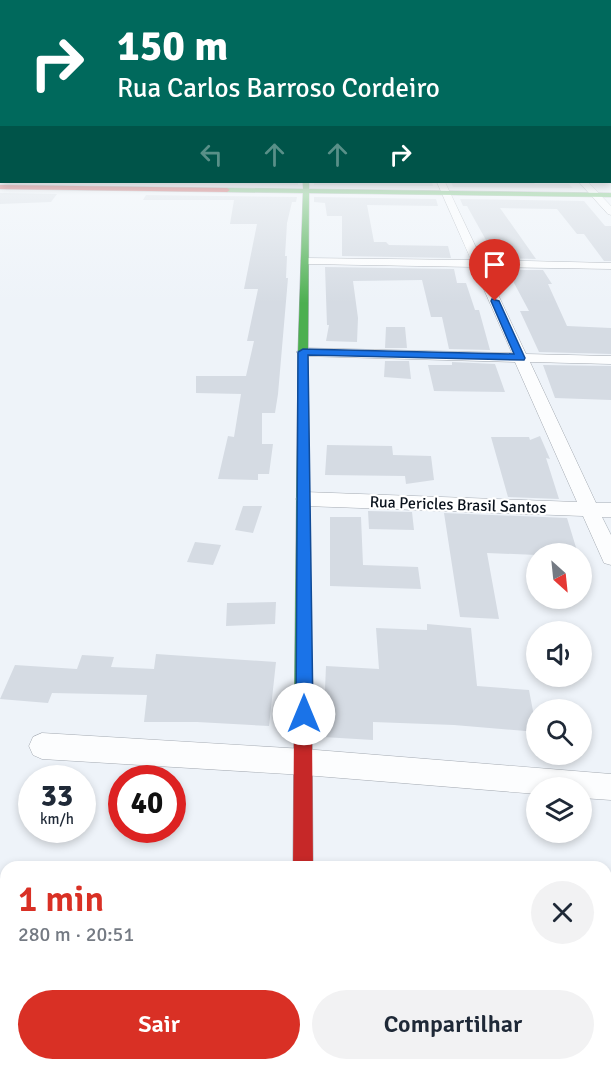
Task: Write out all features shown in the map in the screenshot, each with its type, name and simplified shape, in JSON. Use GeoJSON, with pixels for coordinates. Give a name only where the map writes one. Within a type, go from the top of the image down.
{"type":"FeatureCollection","features":[{"type":"Feature","properties":{"kind":"street"},"geometry":{"type":"LineString","coordinates":[[303,861],[305,499],[303,352],[306,203]]}},
{"type":"Feature","properties":{"kind":"street"},"geometry":{"type":"LineString","coordinates":[[450,203],[611,558]]}},
{"type":"Feature","properties":{"kind":"street"},"geometry":{"type":"LineString","coordinates":[[306,261],[611,266]]}},
{"type":"Feature","properties":{"kind":"street"},"geometry":{"type":"LineString","coordinates":[[303,352],[611,360]]}},
{"type":"Feature","properties":{"kind":"street","name":"Rua Pericles Brasil Santos"},"geometry":{"type":"LineString","coordinates":[[305,499],[611,510]]}},
{"type":"Feature","properties":{"kind":"street"},"geometry":{"type":"LineString","coordinates":[[42,746],[304,762],[611,787]]}},
{"type":"Feature","properties":{"kind":"building"},"geometry":{"type":"Polygon","coordinates":[[[234,203],[292,203],[287,223],[285,256],[287,256],[286,278],[288,278],[278,394],[275,413],[262,413],[262,444],[273,444],[269,474],[258,474],[258,480],[218,479],[228,436],[234,437],[241,394],[196,393],[196,376],[246,376],[254,341],[247,341],[258,289],[244,289],[257,224],[230,224],[234,203]]]}},
{"type":"Feature","properties":{"kind":"building"},"geometry":{"type":"Polygon","coordinates":[[[325,203],[437,203],[438,206],[367,205],[374,242],[386,242],[389,245],[448,246],[451,258],[342,256],[342,216],[327,216],[325,203]]]}},
{"type":"Feature","properties":{"kind":"building"},"geometry":{"type":"Polygon","coordinates":[[[462,203],[586,203],[605,226],[611,226],[611,261],[604,261],[584,234],[577,234],[557,209],[500,208],[536,259],[496,258],[467,206],[463,206],[462,203]]]}},
{"type":"Feature","properties":{"kind":"building"},"geometry":{"type":"Polygon","coordinates":[[[325,267],[454,269],[457,283],[466,283],[475,310],[479,310],[490,350],[449,349],[442,317],[431,317],[422,280],[353,281],[358,318],[357,342],[326,341],[329,325],[327,325],[325,267]]]}},
{"type":"Feature","properties":{"kind":"building"},"geometry":{"type":"Polygon","coordinates":[[[507,270],[543,270],[552,284],[548,284],[567,326],[611,328],[611,354],[539,352],[520,311],[529,311],[507,270]]]}},
{"type":"Feature","properties":{"kind":"building"},"geometry":{"type":"Polygon","coordinates":[[[386,327],[405,327],[407,348],[385,348],[386,327]]]}},
{"type":"Feature","properties":{"kind":"building"},"geometry":{"type":"Polygon","coordinates":[[[385,361],[409,361],[411,379],[384,377],[385,361]]]}},
{"type":"Feature","properties":{"kind":"building"},"geometry":{"type":"Polygon","coordinates":[[[452,362],[495,364],[505,392],[434,391],[428,365],[452,365],[452,362]]]}},
{"type":"Feature","properties":{"kind":"building"},"geometry":{"type":"Polygon","coordinates":[[[543,365],[611,366],[611,400],[555,398],[543,365]]]}},
{"type":"Feature","properties":{"kind":"building"},"geometry":{"type":"Polygon","coordinates":[[[540,436],[550,459],[546,458],[559,499],[508,497],[491,437],[529,437],[530,440],[540,436]]]}},
{"type":"Feature","properties":{"kind":"building"},"geometry":{"type":"Polygon","coordinates":[[[327,445],[392,446],[393,455],[431,456],[434,480],[406,484],[405,476],[325,475],[327,445]]]}},
{"type":"Feature","properties":{"kind":"building"},"geometry":{"type":"Polygon","coordinates":[[[243,506],[262,506],[253,533],[235,530],[243,506]]]}},
{"type":"Feature","properties":{"kind":"building"},"geometry":{"type":"Polygon","coordinates":[[[368,511],[412,512],[414,530],[369,529],[368,511]]]}},
{"type":"Feature","properties":{"kind":"building"},"geometry":{"type":"Polygon","coordinates":[[[444,513],[567,518],[575,543],[526,543],[526,555],[487,553],[499,619],[460,617],[444,513]]]}},
{"type":"Feature","properties":{"kind":"building"},"geometry":{"type":"Polygon","coordinates":[[[330,517],[361,517],[363,565],[418,567],[421,589],[330,586],[330,517]]]}},
{"type":"Feature","properties":{"kind":"building"},"geometry":{"type":"Polygon","coordinates":[[[195,542],[221,545],[213,565],[187,562],[195,542]]]}},
{"type":"Feature","properties":{"kind":"building"},"geometry":{"type":"Polygon","coordinates":[[[276,602],[275,624],[226,626],[227,603],[276,602]]]}},
{"type":"Feature","properties":{"kind":"building"},"geometry":{"type":"Polygon","coordinates":[[[427,624],[471,628],[477,686],[529,690],[531,699],[526,699],[526,731],[373,722],[373,740],[323,737],[326,666],[379,669],[376,628],[427,630],[427,624]]]}},
{"type":"Feature","properties":{"kind":"building"},"geometry":{"type":"Polygon","coordinates":[[[156,654],[276,662],[269,726],[144,722],[147,695],[52,693],[48,703],[0,699],[15,665],[77,669],[82,655],[114,657],[111,667],[154,669],[156,654]]]}},
{"type":"Feature","properties":{"kind":"traffic: fast"},"geometry":{"type":"LineString","coordinates":[[303,730],[303,352],[306,203]]}},
{"type":"Feature","properties":{"kind":"traffic: jam"},"geometry":{"type":"LineString","coordinates":[[303,730],[303,861]]}},
{"type":"Feature","properties":{"kind":"route"},"geometry":{"type":"LineString","coordinates":[[304,714],[303,352],[520,358],[495,301]]}}]}
